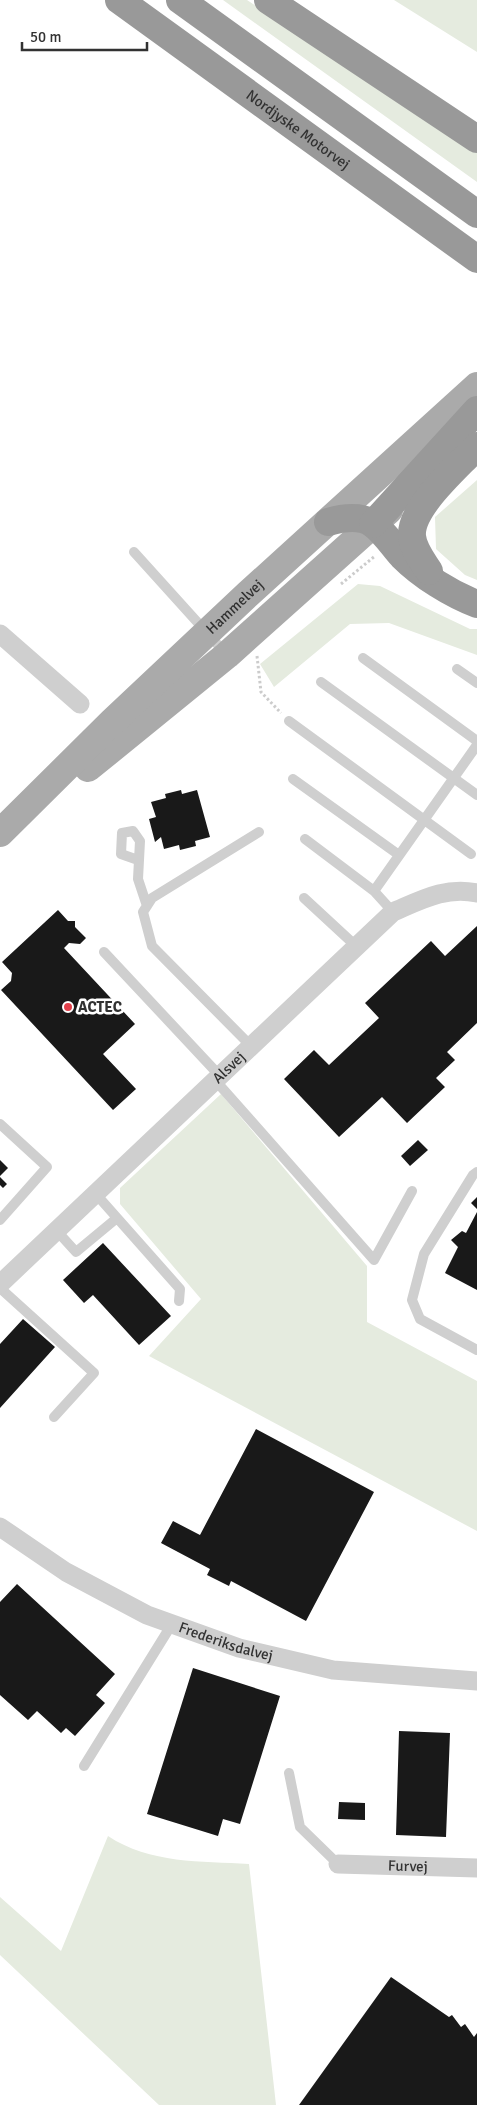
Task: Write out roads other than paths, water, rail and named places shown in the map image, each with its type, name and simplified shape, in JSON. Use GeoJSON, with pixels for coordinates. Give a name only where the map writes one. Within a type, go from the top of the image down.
{"type":"FeatureCollection","features":[{"type":"Feature","properties":{"kind":"highway","name":"Nordjyske Motorvej"},"geometry":{"type":"LineString","coordinates":[[119,0],[477,259]]}},
{"type":"Feature","properties":{"kind":"highway"},"geometry":{"type":"LineString","coordinates":[[180,0],[477,214]]}},
{"type":"Feature","properties":{"kind":"highway"},"geometry":{"type":"LineString","coordinates":[[268,0],[477,138]]}},
{"type":"Feature","properties":{"kind":"highway"},"geometry":{"type":"LineString","coordinates":[[151,24],[477,274]]}},
{"type":"Feature","properties":{"kind":"highway"},"geometry":{"type":"LineString","coordinates":[[373,524],[477,410]]}},
{"type":"Feature","properties":{"kind":"highway"},"geometry":{"type":"LineString","coordinates":[[434,581],[415,549],[412,536],[413,523],[430,497],[477,446]]}},
{"type":"Feature","properties":{"kind":"highway"},"geometry":{"type":"LineString","coordinates":[[328,522],[342,518],[359,519],[373,524],[403,557],[434,581],[477,604]]}},
{"type":"Feature","properties":{"kind":"main road","name":"Hammelvej"},"geometry":{"type":"LineString","coordinates":[[0,835],[112,722],[477,386]]}},
{"type":"Feature","properties":{"kind":"main road","name":"Hammelvej"},"geometry":{"type":"LineString","coordinates":[[0,835],[227,655],[373,524],[477,437]]}},
{"type":"Feature","properties":{"kind":"street"},"geometry":{"type":"LineString","coordinates":[[0,634],[80,704]]}},
{"type":"Feature","properties":{"kind":"street","name":"Alsvej"},"geometry":{"type":"LineString","coordinates":[[2,1280],[393,912],[436,893],[466,890],[477,893]]}},
{"type":"Feature","properties":{"kind":"street","name":"Frederiksdalvej"},"geometry":{"type":"LineString","coordinates":[[0,1527],[66,1572],[147,1616],[239,1648],[333,1670],[477,1682]]}},
{"type":"Feature","properties":{"kind":"street","name":"Furvej"},"geometry":{"type":"LineString","coordinates":[[338,1864],[477,1868]]}},
{"type":"Feature","properties":{"kind":"lane"},"geometry":{"type":"LineString","coordinates":[[134,552],[227,655]]}},
{"type":"Feature","properties":{"kind":"lane"},"geometry":{"type":"LineString","coordinates":[[363,658],[477,743],[374,891]]}},
{"type":"Feature","properties":{"kind":"lane"},"geometry":{"type":"LineString","coordinates":[[457,669],[477,683]]}},
{"type":"Feature","properties":{"kind":"lane"},"geometry":{"type":"LineString","coordinates":[[321,682],[477,795]]}},
{"type":"Feature","properties":{"kind":"lane"},"geometry":{"type":"LineString","coordinates":[[289,721],[472,854]]}},
{"type":"Feature","properties":{"kind":"lane"},"geometry":{"type":"LineString","coordinates":[[294,779],[399,855]]}},
{"type":"Feature","properties":{"kind":"lane"},"geometry":{"type":"LineString","coordinates":[[251,1046],[152,946],[143,912],[152,898],[259,832]]}},
{"type":"Feature","properties":{"kind":"lane"},"geometry":{"type":"LineString","coordinates":[[305,839],[374,891],[393,912]]}},
{"type":"Feature","properties":{"kind":"lane"},"geometry":{"type":"LineString","coordinates":[[138,860],[138,879],[147,906]]}},
{"type":"Feature","properties":{"kind":"lane"},"geometry":{"type":"LineString","coordinates":[[304,898],[356,947]]}},
{"type":"Feature","properties":{"kind":"lane"},"geometry":{"type":"LineString","coordinates":[[104,952],[217,1078],[374,1260],[412,1191]]}},
{"type":"Feature","properties":{"kind":"lane"},"geometry":{"type":"LineString","coordinates":[[0,1124],[47,1167],[0,1220]]}},
{"type":"Feature","properties":{"kind":"lane"},"geometry":{"type":"LineString","coordinates":[[477,1172],[473,1175],[424,1254],[412,1300],[420,1319],[477,1350]]}},
{"type":"Feature","properties":{"kind":"lane"},"geometry":{"type":"LineString","coordinates":[[95,1194],[180,1290],[178,1301]]}},
{"type":"Feature","properties":{"kind":"lane"},"geometry":{"type":"LineString","coordinates":[[56,1230],[76,1252],[117,1218]]}},
{"type":"Feature","properties":{"kind":"lane"},"geometry":{"type":"LineString","coordinates":[[2,1280],[94,1374],[54,1417]]}},
{"type":"Feature","properties":{"kind":"lane"},"geometry":{"type":"LineString","coordinates":[[84,1766],[172,1624]]}},
{"type":"Feature","properties":{"kind":"lane"},"geometry":{"type":"LineString","coordinates":[[289,1773],[300,1827],[338,1864]]}},
{"type":"Feature","properties":{"kind":"place","name":"ACTEC"},"geometry":{"type":"Point","coordinates":[68,1007]}}]}
